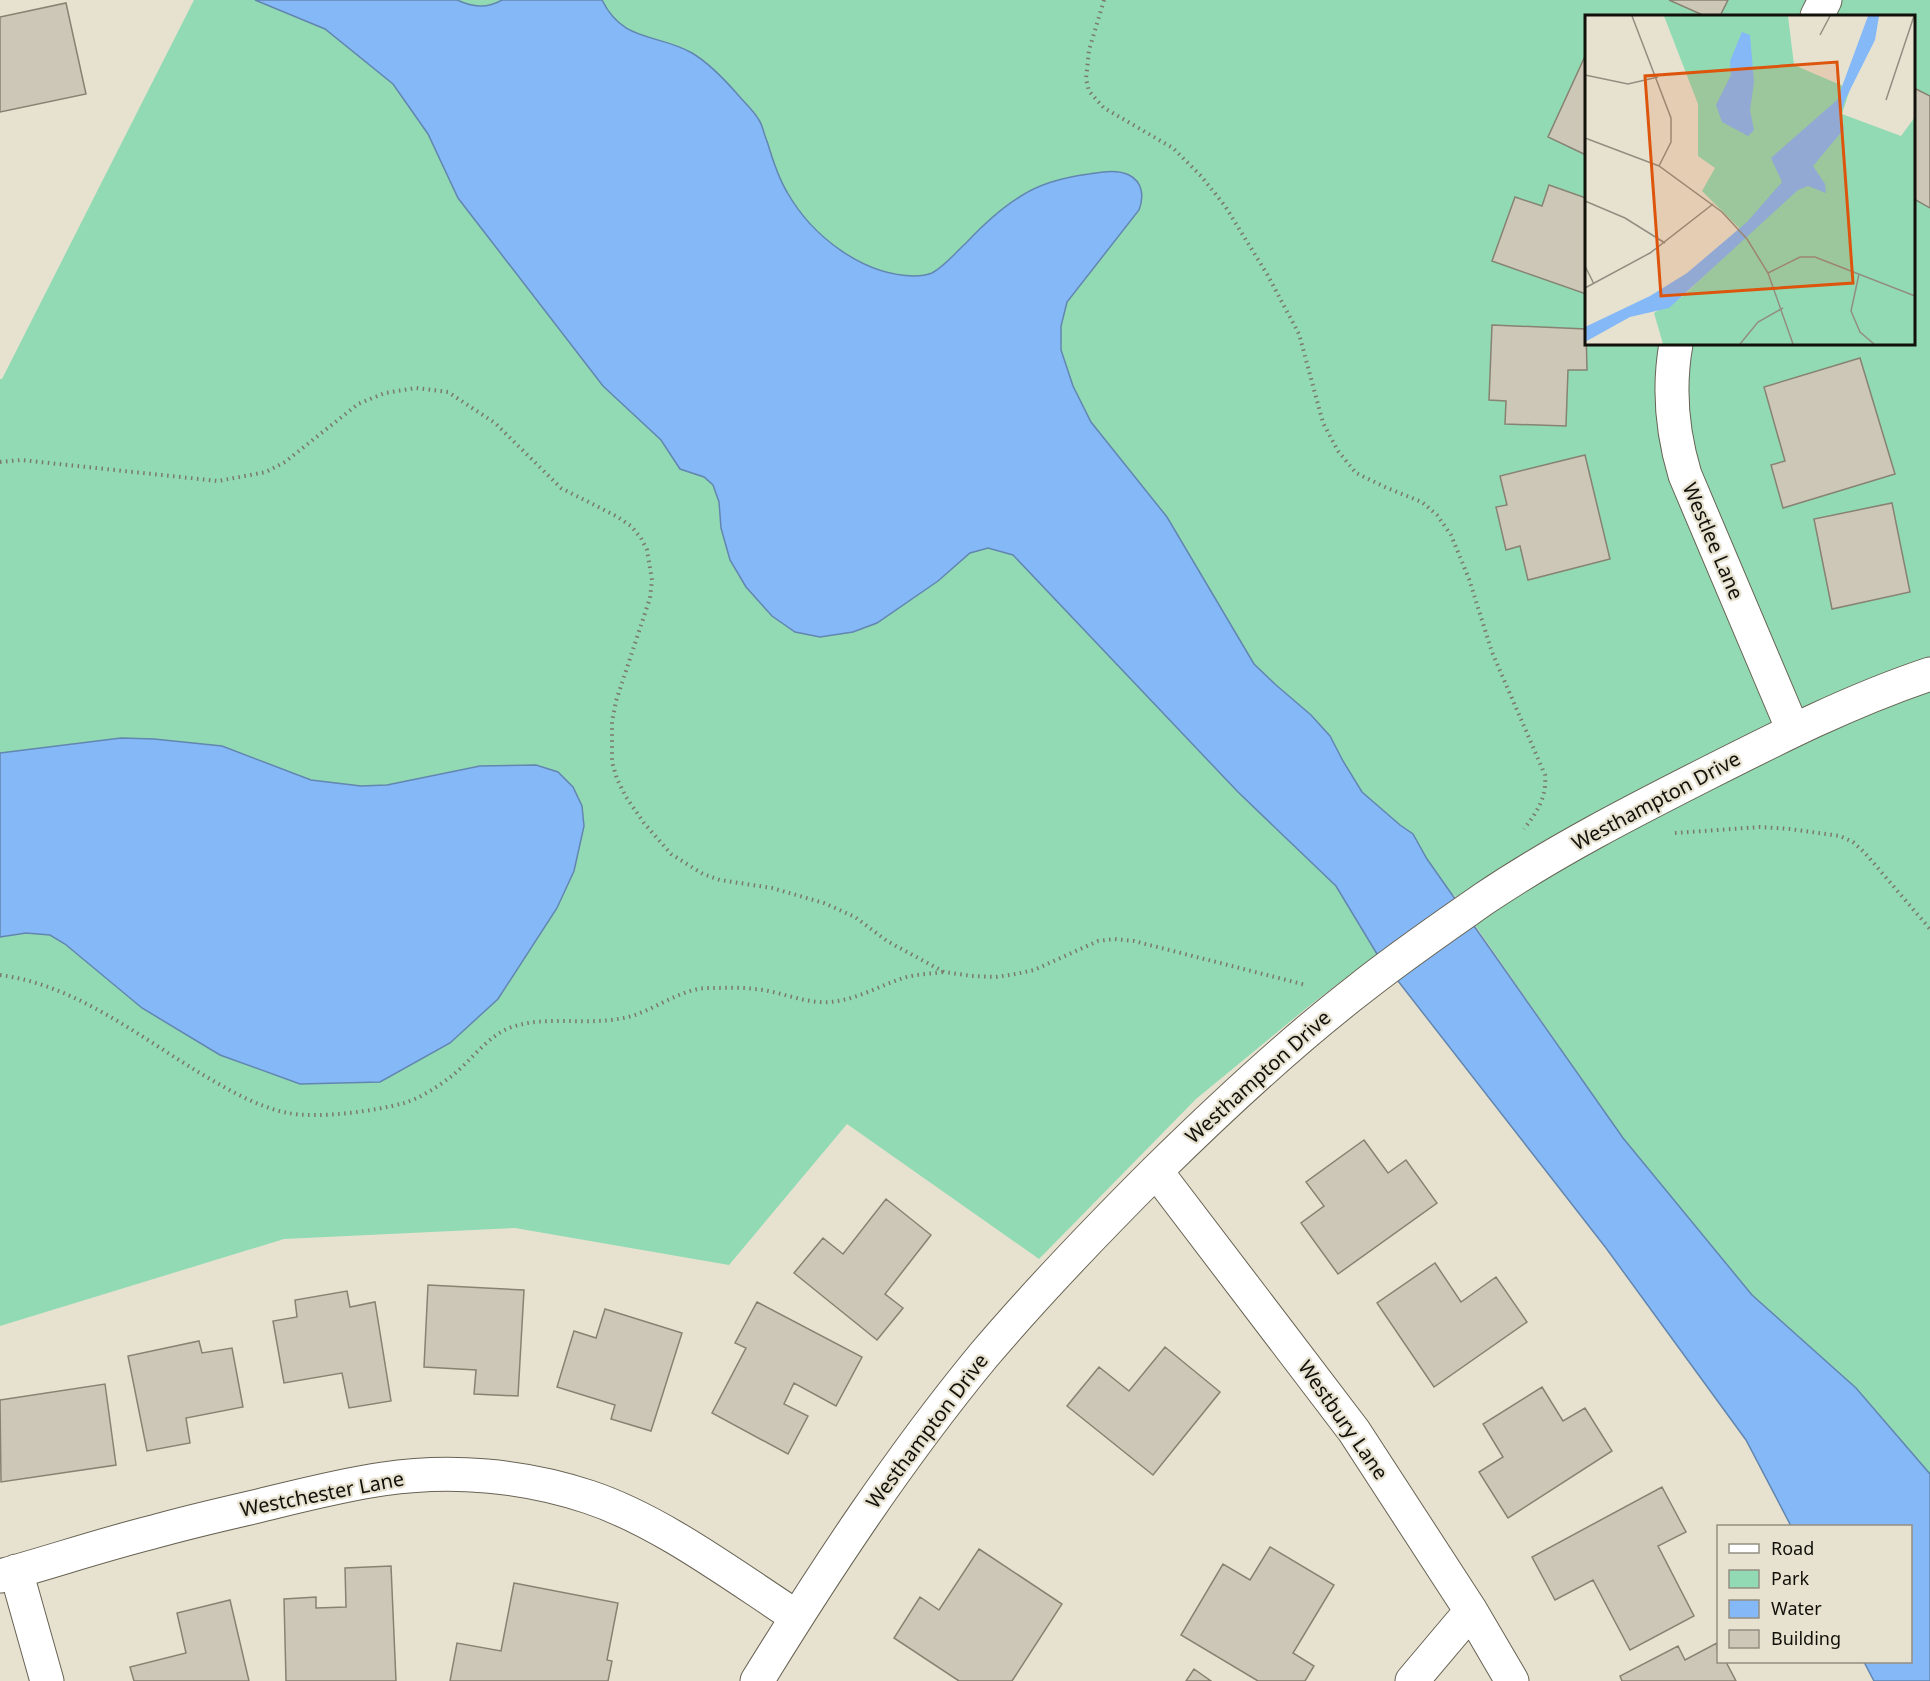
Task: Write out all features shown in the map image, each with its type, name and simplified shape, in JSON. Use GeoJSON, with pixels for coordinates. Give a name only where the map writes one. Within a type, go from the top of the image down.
{"type":"FeatureCollection","features":[{"type":"Feature","properties":{"kind":"street"},"geometry":{"type":"LineString","coordinates":[[1818,15],[1825,0]]}},
{"type":"Feature","properties":{"kind":"street","name":"Westlee Lane"},"geometry":{"type":"LineString","coordinates":[[1676,345],[1671,379],[1672,411],[1676,444],[1685,475],[1793,730]]}},
{"type":"Feature","properties":{"kind":"street","name":"Westhampton Drive"},"geometry":{"type":"LineString","coordinates":[[757,1681],[863,1516],[977,1364],[1096,1231],[1156,1171],[1232,1098],[1354,993],[1488,897],[1580,839],[1793,730],[1859,701],[1930,674]]}},
{"type":"Feature","properties":{"kind":"street","name":"Westbury Lane"},"geometry":{"type":"LineString","coordinates":[[1156,1171],[1300,1358],[1353,1431],[1471,1611],[1512,1681]]}},
{"type":"Feature","properties":{"kind":"street","name":"Westchester Lane"},"geometry":{"type":"LineString","coordinates":[[8,1574],[152,1532],[345,1485],[393,1478],[464,1475],[506,1478],[546,1485],[590,1497],[627,1512],[670,1536],[797,1617]]}},
{"type":"Feature","properties":{"kind":"street"},"geometry":{"type":"LineString","coordinates":[[8,1574],[47,1681]]}},
{"type":"Feature","properties":{"kind":"street"},"geometry":{"type":"LineString","coordinates":[[1412,1681],[1471,1611]]}},
{"type":"Feature","properties":{"kind":"path"},"geometry":{"type":"LineString","coordinates":[[1104,0],[1089,50],[1086,79],[1089,91],[1104,108],[1173,148],[1226,206],[1267,274],[1299,334],[1323,423],[1338,451],[1356,473],[1422,502],[1437,515],[1451,536],[1469,579],[1492,652],[1545,775],[1546,785],[1542,800],[1536,813],[1519,835]]}},
{"type":"Feature","properties":{"kind":"path"},"geometry":{"type":"LineString","coordinates":[[0,462],[21,460],[218,481],[266,472],[285,462],[358,404],[376,397],[416,388],[448,392],[495,423],[561,488],[631,526],[647,550],[652,580],[650,598],[616,701],[612,722],[612,762],[626,797],[658,841],[671,854],[703,874],[720,880],[799,894],[855,917],[887,941],[944,972]]}},
{"type":"Feature","properties":{"kind":"path"},"geometry":{"type":"LineString","coordinates":[[1672,833],[1760,827],[1840,836],[1853,842],[1865,853],[1930,929]]}},
{"type":"Feature","properties":{"kind":"path"},"geometry":{"type":"LineString","coordinates":[[0,975],[39,983],[65,993],[213,1081],[248,1099],[286,1113],[308,1116],[364,1110],[406,1102],[432,1090],[453,1075],[480,1049],[508,1028],[529,1022],[592,1023],[625,1018],[654,1008],[678,996],[705,988],[756,989],[807,1000],[830,1002],[859,995],[906,977],[944,972],[996,977],[1035,970],[1098,941],[1114,939],[1134,941],[1354,993]]}},
{"type":"Feature","properties":{"kind":"green space"},"geometry":{"type":"Polygon","coordinates":[[[194,0],[1930,0],[1930,1474],[1856,1388],[1752,1295],[1623,1138],[1454,895],[1309,1006],[1196,1099],[1039,1259],[847,1124],[729,1265],[515,1228],[284,1239],[0,1326],[0,379],[194,0]]]}},
{"type":"Feature","properties":{"kind":"water"},"geometry":{"type":"Polygon","coordinates":[[[255,0],[457,0],[480,6],[502,0],[602,0],[610,14],[620,24],[642,35],[692,53],[717,73],[749,107],[762,125],[784,186],[810,224],[824,238],[858,261],[895,274],[916,276],[937,270],[1006,206],[1045,184],[1104,172],[1120,172],[1134,178],[1141,190],[1142,200],[1139,210],[1067,302],[1061,326],[1061,350],[1073,386],[1091,422],[1167,517],[1254,664],[1311,715],[1330,736],[1362,792],[1413,834],[1427,859],[1623,1138],[1752,1295],[1856,1388],[1930,1474],[1930,1681],[1874,1681],[1865,1663],[1912,1663],[1912,1525],[1790,1525],[1746,1440],[1606,1248],[1377,954],[1336,886],[1238,792],[1013,555],[988,548],[970,553],[938,581],[877,623],[853,632],[820,637],[795,632],[772,616],[746,587],[730,560],[721,528],[719,502],[713,485],[704,477],[680,469],[661,440],[603,386],[458,198],[428,134],[393,84],[325,29],[255,0]]]}},
{"type":"Feature","properties":{"kind":"water"},"geometry":{"type":"Polygon","coordinates":[[[121,738],[222,746],[311,780],[361,786],[387,785],[480,766],[536,765],[558,772],[573,787],[582,806],[584,826],[574,871],[557,908],[498,999],[450,1043],[380,1082],[300,1084],[220,1055],[142,1008],[65,944],[50,935],[26,933],[0,937],[0,753],[121,738]]]}},
{"type":"Feature","properties":{"kind":"building"},"geometry":{"type":"Polygon","coordinates":[[[1669,0],[1728,0],[1720,15],[1703,15],[1669,0]]]}},
{"type":"Feature","properties":{"kind":"building"},"geometry":{"type":"Polygon","coordinates":[[[66,3],[86,94],[0,112],[0,17],[66,3]]]}},
{"type":"Feature","properties":{"kind":"building"},"geometry":{"type":"Polygon","coordinates":[[[1585,56],[1585,155],[1548,137],[1585,56]]]}},
{"type":"Feature","properties":{"kind":"building"},"geometry":{"type":"Polygon","coordinates":[[[1915,88],[1930,96],[1930,208],[1915,200],[1915,88]]]}},
{"type":"Feature","properties":{"kind":"building"},"geometry":{"type":"Polygon","coordinates":[[[1549,185],[1585,198],[1585,294],[1492,261],[1515,197],[1542,206],[1549,185]]]}},
{"type":"Feature","properties":{"kind":"building"},"geometry":{"type":"Polygon","coordinates":[[[1492,325],[1585,329],[1587,370],[1568,370],[1566,426],[1505,424],[1506,401],[1489,400],[1492,325]]]}},
{"type":"Feature","properties":{"kind":"building"},"geometry":{"type":"Polygon","coordinates":[[[1860,358],[1895,474],[1783,508],[1771,465],[1785,461],[1764,387],[1860,358]]]}},
{"type":"Feature","properties":{"kind":"building"},"geometry":{"type":"Polygon","coordinates":[[[1585,455],[1610,559],[1528,580],[1520,546],[1506,550],[1496,507],[1507,505],[1500,476],[1585,455]]]}},
{"type":"Feature","properties":{"kind":"building"},"geometry":{"type":"Polygon","coordinates":[[[1892,503],[1910,592],[1832,609],[1814,519],[1892,503]]]}},
{"type":"Feature","properties":{"kind":"building"},"geometry":{"type":"Polygon","coordinates":[[[1364,1140],[1388,1173],[1406,1160],[1437,1203],[1338,1274],[1301,1223],[1324,1206],[1306,1182],[1364,1140]]]}},
{"type":"Feature","properties":{"kind":"building"},"geometry":{"type":"Polygon","coordinates":[[[886,1199],[931,1235],[885,1294],[903,1308],[877,1340],[794,1273],[823,1238],[843,1254],[886,1199]]]}},
{"type":"Feature","properties":{"kind":"building"},"geometry":{"type":"Polygon","coordinates":[[[1435,1263],[1461,1302],[1496,1277],[1527,1322],[1434,1387],[1377,1303],[1435,1263]]]}},
{"type":"Feature","properties":{"kind":"building"},"geometry":{"type":"Polygon","coordinates":[[[428,1285],[524,1290],[518,1396],[474,1394],[476,1370],[424,1367],[428,1285]]]}},
{"type":"Feature","properties":{"kind":"building"},"geometry":{"type":"Polygon","coordinates":[[[347,1291],[350,1307],[375,1302],[391,1401],[349,1408],[342,1373],[284,1383],[273,1321],[297,1317],[295,1300],[347,1291]]]}},
{"type":"Feature","properties":{"kind":"building"},"geometry":{"type":"Polygon","coordinates":[[[757,1302],[862,1357],[836,1406],[794,1383],[784,1404],[808,1416],[788,1454],[712,1413],[746,1348],[735,1343],[757,1302]]]}},
{"type":"Feature","properties":{"kind":"building"},"geometry":{"type":"Polygon","coordinates":[[[605,1309],[682,1333],[651,1431],[611,1419],[615,1405],[557,1387],[574,1331],[596,1338],[605,1309]]]}},
{"type":"Feature","properties":{"kind":"building"},"geometry":{"type":"Polygon","coordinates":[[[199,1341],[202,1353],[232,1348],[243,1407],[186,1418],[190,1443],[147,1451],[128,1356],[199,1341]]]}},
{"type":"Feature","properties":{"kind":"building"},"geometry":{"type":"Polygon","coordinates":[[[1165,1347],[1220,1392],[1153,1475],[1067,1406],[1099,1367],[1129,1391],[1165,1347]]]}},
{"type":"Feature","properties":{"kind":"building"},"geometry":{"type":"Polygon","coordinates":[[[105,1384],[116,1465],[1,1482],[0,1400],[105,1384]]]}},
{"type":"Feature","properties":{"kind":"building"},"geometry":{"type":"Polygon","coordinates":[[[1542,1387],[1563,1421],[1585,1408],[1612,1451],[1508,1518],[1479,1472],[1503,1457],[1483,1424],[1542,1387]]]}},
{"type":"Feature","properties":{"kind":"building"},"geometry":{"type":"Polygon","coordinates":[[[1662,1487],[1686,1532],[1658,1546],[1694,1616],[1630,1650],[1593,1580],[1555,1600],[1532,1557],[1662,1487]]]}},
{"type":"Feature","properties":{"kind":"building"},"geometry":{"type":"Polygon","coordinates":[[[1270,1547],[1334,1585],[1293,1653],[1314,1666],[1305,1681],[1258,1681],[1181,1635],[1223,1564],[1250,1580],[1270,1547]]]}},
{"type":"Feature","properties":{"kind":"building"},"geometry":{"type":"Polygon","coordinates":[[[979,1549],[1062,1604],[1012,1681],[959,1681],[894,1638],[920,1597],[939,1610],[979,1549]]]}},
{"type":"Feature","properties":{"kind":"building"},"geometry":{"type":"Polygon","coordinates":[[[391,1566],[396,1681],[286,1681],[284,1599],[316,1597],[316,1608],[346,1607],[345,1568],[391,1566]]]}},
{"type":"Feature","properties":{"kind":"building"},"geometry":{"type":"Polygon","coordinates":[[[514,1583],[618,1603],[607,1660],[612,1661],[608,1681],[450,1681],[457,1643],[501,1651],[514,1583]]]}},
{"type":"Feature","properties":{"kind":"building"},"geometry":{"type":"Polygon","coordinates":[[[230,1600],[249,1681],[134,1681],[130,1667],[186,1653],[177,1613],[230,1600]]]}},
{"type":"Feature","properties":{"kind":"building"},"geometry":{"type":"Polygon","coordinates":[[[1717,1643],[1717,1663],[1727,1663],[1736,1681],[1622,1681],[1620,1676],[1678,1646],[1685,1660],[1717,1643]]]}},
{"type":"Feature","properties":{"kind":"building"},"geometry":{"type":"Polygon","coordinates":[[[1194,1669],[1211,1681],[1186,1681],[1194,1669]]]}}]}
